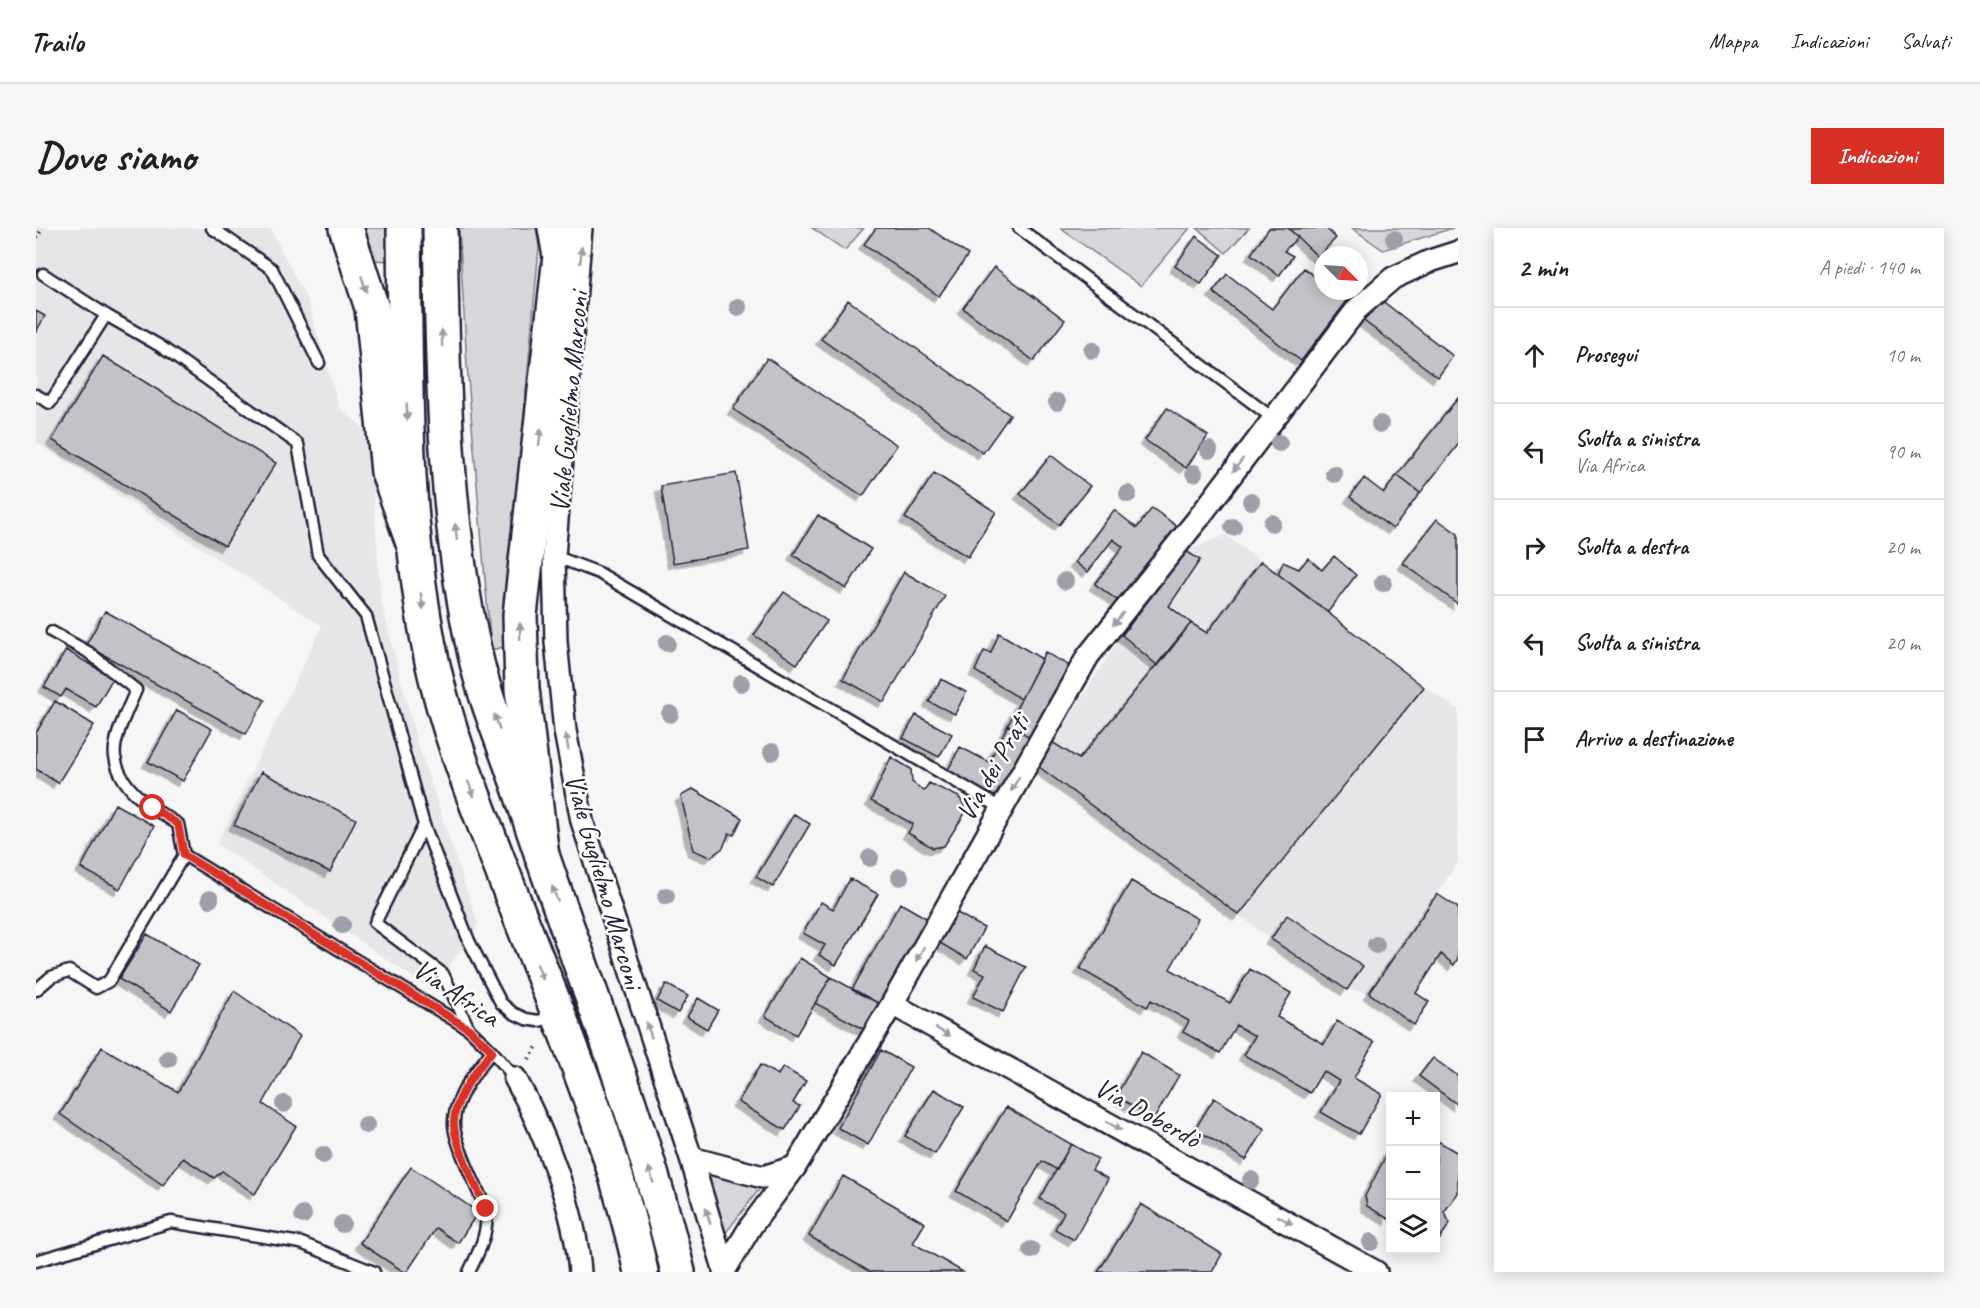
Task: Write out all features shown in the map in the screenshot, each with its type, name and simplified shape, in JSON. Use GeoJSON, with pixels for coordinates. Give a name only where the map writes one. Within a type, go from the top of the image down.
{"type":"FeatureCollection","features":[{"type":"Feature","properties":{"kind":"main road"},"geometry":{"type":"LineString","coordinates":[[346,228],[372,308],[388,472],[413,543]]}},
{"type":"Feature","properties":{"kind":"main road"},"geometry":{"type":"LineString","coordinates":[[404,228],[406,380],[413,543],[432,662],[465,772],[598,1121],[630,1222],[641,1272]]}},
{"type":"Feature","properties":{"kind":"main road","name":"Viale Guglielmo Marconi"},"geometry":{"type":"LineString","coordinates":[[440,228],[444,409],[460,566],[475,656],[542,857],[630,1107],[678,1272]]}},
{"type":"Feature","properties":{"kind":"main road"},"geometry":{"type":"LineString","coordinates":[[542,857],[522,689],[520,615],[560,256],[555,228]]}},
{"type":"Feature","properties":{"kind":"street","name":"Viale Guglielmo Marconi"},"geometry":{"type":"LineString","coordinates":[[581,228],[554,556],[556,642],[564,720],[582,820],[691,1158],[724,1271]]}},
{"type":"Feature","properties":{"kind":"street","name":"Via dei Prati"},"geometry":{"type":"LineString","coordinates":[[724,1271],[752,1226],[795,1167],[892,1004],[1088,656],[1274,419],[1341,328],[1374,292],[1411,269],[1458,252]]}},
{"type":"Feature","properties":{"kind":"street","name":"Via Doberdò"},"geometry":{"type":"LineString","coordinates":[[892,1004],[1376,1272]]}},
{"type":"Feature","properties":{"kind":"street","name":"Via Africa"},"geometry":{"type":"LineString","coordinates":[[515,1078],[540,1126],[555,1166],[580,1272]]}},
{"type":"Feature","properties":{"kind":"street"},"geometry":{"type":"LineString","coordinates":[[691,1158],[763,1177],[795,1167]]}},
{"type":"Feature","properties":{"kind":"lane"},"geometry":{"type":"LineString","coordinates":[[212,228],[272,270],[320,363]]}},
{"type":"Feature","properties":{"kind":"lane"},"geometry":{"type":"LineString","coordinates":[[1019,228],[1274,419]]}},
{"type":"Feature","properties":{"kind":"lane"},"geometry":{"type":"LineString","coordinates":[[43,274],[106,315],[160,346],[298,444],[318,555],[366,616],[424,825],[469,941],[501,1003],[513,1013],[526,1019],[538,1021],[558,1017]]}},
{"type":"Feature","properties":{"kind":"lane"},"geometry":{"type":"LineString","coordinates":[[36,395],[50,403],[106,315]]}},
{"type":"Feature","properties":{"kind":"lane"},"geometry":{"type":"LineString","coordinates":[[554,556],[599,573],[1001,808]]}},
{"type":"Feature","properties":{"kind":"lane"},"geometry":{"type":"LineString","coordinates":[[36,990],[51,977],[69,971],[96,988],[109,981],[184,855],[178,824],[153,808],[127,785],[115,757],[121,726],[136,690],[88,652],[52,632]]}},
{"type":"Feature","properties":{"kind":"lane"},"geometry":{"type":"LineString","coordinates":[[424,825],[375,923],[443,974],[469,1029]]}},
{"type":"Feature","properties":{"kind":"lane","name":"Via Africa"},"geometry":{"type":"LineString","coordinates":[[184,855],[469,1029],[515,1078]]}},
{"type":"Feature","properties":{"kind":"lane"},"geometry":{"type":"LineString","coordinates":[[469,1272],[478,1255],[488,1222],[486,1209],[454,1132],[455,1117],[459,1101],[492,1051]]}},
{"type":"Feature","properties":{"kind":"lane"},"geometry":{"type":"LineString","coordinates":[[36,1261],[171,1222],[301,1244],[374,1272]]}},
{"type":"Feature","properties":{"kind":"path"},"geometry":{"type":"LineString","coordinates":[[36,238],[43,228]]}},
{"type":"Feature","properties":{"kind":"shaded area"},"geometry":{"type":"Polygon","coordinates":[[[36,228],[270,228],[308,302],[339,407],[369,433],[381,602],[417,742],[478,924],[469,941],[430,989],[217,844],[322,626],[36,442],[36,228]]]}},
{"type":"Feature","properties":{"kind":"shaded area"},"geometry":{"type":"Polygon","coordinates":[[[361,228],[387,228],[389,261],[372,260],[361,228]]]}},
{"type":"Feature","properties":{"kind":"shaded area"},"geometry":{"type":"Polygon","coordinates":[[[459,228],[536,228],[539,247],[516,503],[508,646],[491,650],[467,366],[459,228]]]}},
{"type":"Feature","properties":{"kind":"shaded area"},"geometry":{"type":"Polygon","coordinates":[[[812,228],[864,228],[845,250],[812,228]]]}},
{"type":"Feature","properties":{"kind":"shaded area"},"geometry":{"type":"Polygon","coordinates":[[[1060,228],[1190,228],[1141,286],[1060,228]]]}},
{"type":"Feature","properties":{"kind":"shaded area"},"geometry":{"type":"Polygon","coordinates":[[[1197,228],[1249,228],[1226,253],[1197,228]]]}},
{"type":"Feature","properties":{"kind":"shaded area"},"geometry":{"type":"Polygon","coordinates":[[[1352,228],[1453,228],[1383,250],[1352,228]]]}},
{"type":"Feature","properties":{"kind":"shaded area"},"geometry":{"type":"Polygon","coordinates":[[[1226,535],[1424,687],[1458,709],[1458,862],[1369,993],[1347,990],[1271,939],[1038,766],[1122,635],[1186,551],[1226,535]]]}},
{"type":"Feature","properties":{"kind":"shaded area"},"geometry":{"type":"Polygon","coordinates":[[[705,1174],[763,1184],[725,1234],[705,1174]]]}},
{"type":"Feature","properties":{"kind":"building"},"geometry":{"type":"Polygon","coordinates":[[[876,228],[929,228],[968,255],[939,296],[864,244],[876,228]]]}},
{"type":"Feature","properties":{"kind":"building"},"geometry":{"type":"Polygon","coordinates":[[[1269,228],[1288,228],[1298,237],[1284,251],[1293,256],[1279,276],[1251,254],[1269,228]]]}},
{"type":"Feature","properties":{"kind":"building"},"geometry":{"type":"Polygon","coordinates":[[[1326,228],[1336,238],[1328,246],[1314,246],[1314,253],[1289,229],[1326,228]]]}},
{"type":"Feature","properties":{"kind":"building"},"geometry":{"type":"Polygon","coordinates":[[[1196,236],[1222,255],[1201,284],[1175,266],[1196,236]]]}},
{"type":"Feature","properties":{"kind":"building"},"geometry":{"type":"Polygon","coordinates":[[[994,267],[1065,320],[1034,361],[963,308],[994,267]]]}},
{"type":"Feature","properties":{"kind":"building"},"geometry":{"type":"Polygon","coordinates":[[[1304,268],[1314,276],[1314,300],[1347,301],[1301,361],[1213,292],[1227,274],[1272,309],[1304,268]]]}},
{"type":"Feature","properties":{"kind":"building"},"geometry":{"type":"Polygon","coordinates":[[[1380,299],[1453,356],[1438,377],[1364,321],[1380,299]]]}},
{"type":"Feature","properties":{"kind":"building"},"geometry":{"type":"Polygon","coordinates":[[[848,300],[1010,415],[983,453],[821,339],[848,300]]]}},
{"type":"Feature","properties":{"kind":"building"},"geometry":{"type":"Polygon","coordinates":[[[36,311],[45,316],[36,332],[36,311]]]}},
{"type":"Feature","properties":{"kind":"building"},"geometry":{"type":"Polygon","coordinates":[[[103,356],[276,463],[225,546],[52,440],[103,356]]]}},
{"type":"Feature","properties":{"kind":"building"},"geometry":{"type":"Polygon","coordinates":[[[767,358],[897,445],[863,496],[733,409],[767,358]]]}},
{"type":"Feature","properties":{"kind":"building"},"geometry":{"type":"Polygon","coordinates":[[[1458,398],[1458,445],[1420,493],[1397,475],[1458,398]]]}},
{"type":"Feature","properties":{"kind":"building"},"geometry":{"type":"Polygon","coordinates":[[[1167,408],[1208,436],[1186,468],[1145,440],[1167,408]]]}},
{"type":"Feature","properties":{"kind":"building"},"geometry":{"type":"Polygon","coordinates":[[[1051,455],[1090,486],[1059,525],[1020,494],[1051,455]]]}},
{"type":"Feature","properties":{"kind":"building"},"geometry":{"type":"Polygon","coordinates":[[[736,473],[749,550],[673,563],[661,486],[736,473]]]}},
{"type":"Feature","properties":{"kind":"building"},"geometry":{"type":"Polygon","coordinates":[[[934,473],[996,512],[968,557],[905,518],[934,473]]]}},
{"type":"Feature","properties":{"kind":"building"},"geometry":{"type":"Polygon","coordinates":[[[1397,475],[1420,493],[1393,529],[1350,497],[1364,478],[1384,493],[1397,475]]]}},
{"type":"Feature","properties":{"kind":"building"},"geometry":{"type":"Polygon","coordinates":[[[1152,508],[1178,527],[1121,603],[1095,584],[1123,547],[1113,539],[1088,572],[1075,562],[1114,510],[1137,528],[1152,508]]]}},
{"type":"Feature","properties":{"kind":"building"},"geometry":{"type":"Polygon","coordinates":[[[818,515],[871,549],[846,589],[793,555],[818,515]]]}},
{"type":"Feature","properties":{"kind":"building"},"geometry":{"type":"Polygon","coordinates":[[[1437,519],[1458,534],[1458,604],[1403,563],[1437,519]]]}},
{"type":"Feature","properties":{"kind":"building"},"geometry":{"type":"Polygon","coordinates":[[[1186,551],[1200,560],[1169,606],[1191,623],[1158,666],[1122,635],[1186,551]]]}},
{"type":"Feature","properties":{"kind":"building"},"geometry":{"type":"Polygon","coordinates":[[[1334,556],[1356,575],[1328,612],[1278,574],[1283,562],[1299,569],[1308,558],[1322,570],[1334,556]]]}},
{"type":"Feature","properties":{"kind":"building"},"geometry":{"type":"Polygon","coordinates":[[[1261,561],[1424,687],[1239,915],[1038,766],[1052,742],[1079,759],[1191,623],[1207,633],[1261,561]]]}},
{"type":"Feature","properties":{"kind":"building"},"geometry":{"type":"Polygon","coordinates":[[[904,572],[945,596],[884,702],[843,679],[904,572]]]}},
{"type":"Feature","properties":{"kind":"building"},"geometry":{"type":"Polygon","coordinates":[[[784,592],[827,621],[797,664],[754,635],[784,592]]]}},
{"type":"Feature","properties":{"kind":"building"},"geometry":{"type":"Polygon","coordinates":[[[105,611],[265,700],[246,734],[86,645],[105,611]]]}},
{"type":"Feature","properties":{"kind":"building"},"geometry":{"type":"Polygon","coordinates":[[[999,633],[1042,659],[1021,699],[975,671],[984,651],[991,653],[999,633]]]}},
{"type":"Feature","properties":{"kind":"building"},"geometry":{"type":"Polygon","coordinates":[[[66,650],[113,678],[96,707],[66,689],[61,697],[44,687],[66,650]]]}},
{"type":"Feature","properties":{"kind":"building"},"geometry":{"type":"Polygon","coordinates":[[[1045,652],[1073,668],[1032,738],[1008,725],[1045,652]]]}},
{"type":"Feature","properties":{"kind":"building"},"geometry":{"type":"Polygon","coordinates":[[[941,679],[966,692],[955,714],[929,702],[941,679]]]}},
{"type":"Feature","properties":{"kind":"building"},"geometry":{"type":"Polygon","coordinates":[[[55,701],[94,725],[58,783],[36,769],[36,733],[55,701]]]}},
{"type":"Feature","properties":{"kind":"building"},"geometry":{"type":"Polygon","coordinates":[[[177,710],[212,729],[183,781],[148,762],[177,710]]]}},
{"type":"Feature","properties":{"kind":"building"},"geometry":{"type":"Polygon","coordinates":[[[916,715],[952,734],[939,757],[903,738],[916,715]]]}},
{"type":"Feature","properties":{"kind":"building"},"geometry":{"type":"Polygon","coordinates":[[[1008,725],[1032,738],[1000,799],[947,772],[960,747],[989,762],[1008,725]]]}},
{"type":"Feature","properties":{"kind":"building"},"geometry":{"type":"Polygon","coordinates":[[[891,757],[911,769],[912,782],[924,791],[929,783],[959,797],[967,810],[944,846],[933,848],[908,833],[913,824],[871,801],[891,757]]]}},
{"type":"Feature","properties":{"kind":"building"},"geometry":{"type":"Polygon","coordinates":[[[261,772],[356,819],[330,872],[234,825],[261,772]]]}},
{"type":"Feature","properties":{"kind":"building"},"geometry":{"type":"Polygon","coordinates":[[[693,789],[742,818],[734,835],[729,833],[723,848],[710,857],[693,850],[681,796],[693,789]]]}},
{"type":"Feature","properties":{"kind":"building"},"geometry":{"type":"Polygon","coordinates":[[[115,804],[154,826],[120,889],[81,868],[115,804]]]}},
{"type":"Feature","properties":{"kind":"building"},"geometry":{"type":"Polygon","coordinates":[[[794,814],[810,824],[773,887],[756,877],[794,814]]]}},
{"type":"Feature","properties":{"kind":"building"},"geometry":{"type":"Polygon","coordinates":[[[850,879],[878,894],[836,965],[819,955],[825,945],[803,933],[821,902],[833,909],[850,879]]]}},
{"type":"Feature","properties":{"kind":"building"},"geometry":{"type":"Polygon","coordinates":[[[1131,881],[1198,919],[1170,969],[1230,1003],[1250,969],[1291,993],[1277,1017],[1324,1044],[1337,1021],[1374,1042],[1354,1078],[1382,1094],[1359,1134],[1321,1112],[1339,1081],[1323,1071],[1310,1093],[1244,1055],[1255,1036],[1236,1025],[1220,1053],[1183,1032],[1189,1021],[1151,1000],[1147,1007],[1080,969],[1131,881]]]}},
{"type":"Feature","properties":{"kind":"building"},"geometry":{"type":"Polygon","coordinates":[[[1437,894],[1458,908],[1458,958],[1454,965],[1441,954],[1416,993],[1429,1002],[1414,1025],[1369,993],[1437,894]]]}},
{"type":"Feature","properties":{"kind":"building"},"geometry":{"type":"Polygon","coordinates":[[[900,903],[928,919],[880,1004],[852,990],[900,903]]]}},
{"type":"Feature","properties":{"kind":"building"},"geometry":{"type":"Polygon","coordinates":[[[952,910],[984,928],[967,959],[935,940],[952,910]]]}},
{"type":"Feature","properties":{"kind":"building"},"geometry":{"type":"Polygon","coordinates":[[[1287,915],[1363,966],[1347,990],[1271,939],[1287,915]]]}},
{"type":"Feature","properties":{"kind":"building"},"geometry":{"type":"Polygon","coordinates":[[[147,934],[199,965],[171,1011],[119,979],[147,934]]]}},
{"type":"Feature","properties":{"kind":"building"},"geometry":{"type":"Polygon","coordinates":[[[985,946],[1026,967],[1003,1012],[973,997],[985,974],[974,969],[985,946]]]}},
{"type":"Feature","properties":{"kind":"building"},"geometry":{"type":"Polygon","coordinates":[[[800,958],[831,977],[796,1035],[765,1016],[800,958]]]}},
{"type":"Feature","properties":{"kind":"building"},"geometry":{"type":"Polygon","coordinates":[[[831,977],[880,1004],[867,1031],[815,1003],[831,977]]]}},
{"type":"Feature","properties":{"kind":"building"},"geometry":{"type":"Polygon","coordinates":[[[666,984],[688,996],[678,1013],[657,1001],[666,984]]]}},
{"type":"Feature","properties":{"kind":"building"},"geometry":{"type":"Polygon","coordinates":[[[234,991],[300,1036],[263,1104],[296,1126],[255,1194],[222,1171],[214,1178],[183,1158],[163,1185],[60,1114],[102,1047],[178,1092],[234,991]]]}},
{"type":"Feature","properties":{"kind":"building"},"geometry":{"type":"Polygon","coordinates":[[[698,998],[718,1010],[707,1029],[687,1017],[698,998]]]}},
{"type":"Feature","properties":{"kind":"building"},"geometry":{"type":"Polygon","coordinates":[[[881,1050],[911,1067],[868,1145],[838,1128],[881,1050]]]}},
{"type":"Feature","properties":{"kind":"building"},"geometry":{"type":"Polygon","coordinates":[[[1141,1052],[1179,1075],[1154,1119],[1116,1096],[1141,1052]]]}},
{"type":"Feature","properties":{"kind":"building"},"geometry":{"type":"Polygon","coordinates":[[[1433,1058],[1458,1076],[1458,1105],[1419,1076],[1433,1058]]]}},
{"type":"Feature","properties":{"kind":"building"},"geometry":{"type":"Polygon","coordinates":[[[760,1065],[778,1075],[783,1067],[806,1081],[793,1103],[800,1106],[785,1130],[738,1102],[760,1065]]]}},
{"type":"Feature","properties":{"kind":"building"},"geometry":{"type":"Polygon","coordinates":[[[934,1089],[964,1107],[935,1154],[905,1136],[934,1089]]]}},
{"type":"Feature","properties":{"kind":"building"},"geometry":{"type":"Polygon","coordinates":[[[1214,1098],[1265,1129],[1246,1160],[1195,1129],[1214,1098]]]}},
{"type":"Feature","properties":{"kind":"building"},"geometry":{"type":"Polygon","coordinates":[[[1006,1107],[1071,1144],[1057,1170],[1042,1161],[1007,1221],[956,1191],[1006,1107]]]}},
{"type":"Feature","properties":{"kind":"building"},"geometry":{"type":"Polygon","coordinates":[[[1440,1142],[1458,1153],[1458,1193],[1444,1212],[1450,1223],[1440,1239],[1440,1142]]]}},
{"type":"Feature","properties":{"kind":"building"},"geometry":{"type":"Polygon","coordinates":[[[1071,1144],[1098,1159],[1092,1170],[1108,1179],[1074,1240],[1055,1229],[1064,1212],[1040,1199],[1071,1144]]]}},
{"type":"Feature","properties":{"kind":"building"},"geometry":{"type":"Polygon","coordinates":[[[1386,1156],[1386,1218],[1367,1206],[1365,1196],[1386,1156]]]}},
{"type":"Feature","properties":{"kind":"building"},"geometry":{"type":"Polygon","coordinates":[[[411,1167],[478,1212],[458,1243],[436,1228],[407,1272],[404,1272],[360,1243],[411,1167]]]}},
{"type":"Feature","properties":{"kind":"building"},"geometry":{"type":"Polygon","coordinates":[[[843,1176],[925,1223],[913,1243],[963,1272],[870,1272],[809,1236],[843,1176]]]}},
{"type":"Feature","properties":{"kind":"building"},"geometry":{"type":"Polygon","coordinates":[[[1141,1204],[1222,1254],[1212,1272],[1098,1272],[1141,1204]]]}},
{"type":"Feature","properties":{"kind":"route"},"geometry":{"type":"LineString","coordinates":[[153,808],[178,824],[184,855],[469,1029],[492,1051],[459,1101],[454,1132],[486,1209]]}}]}
